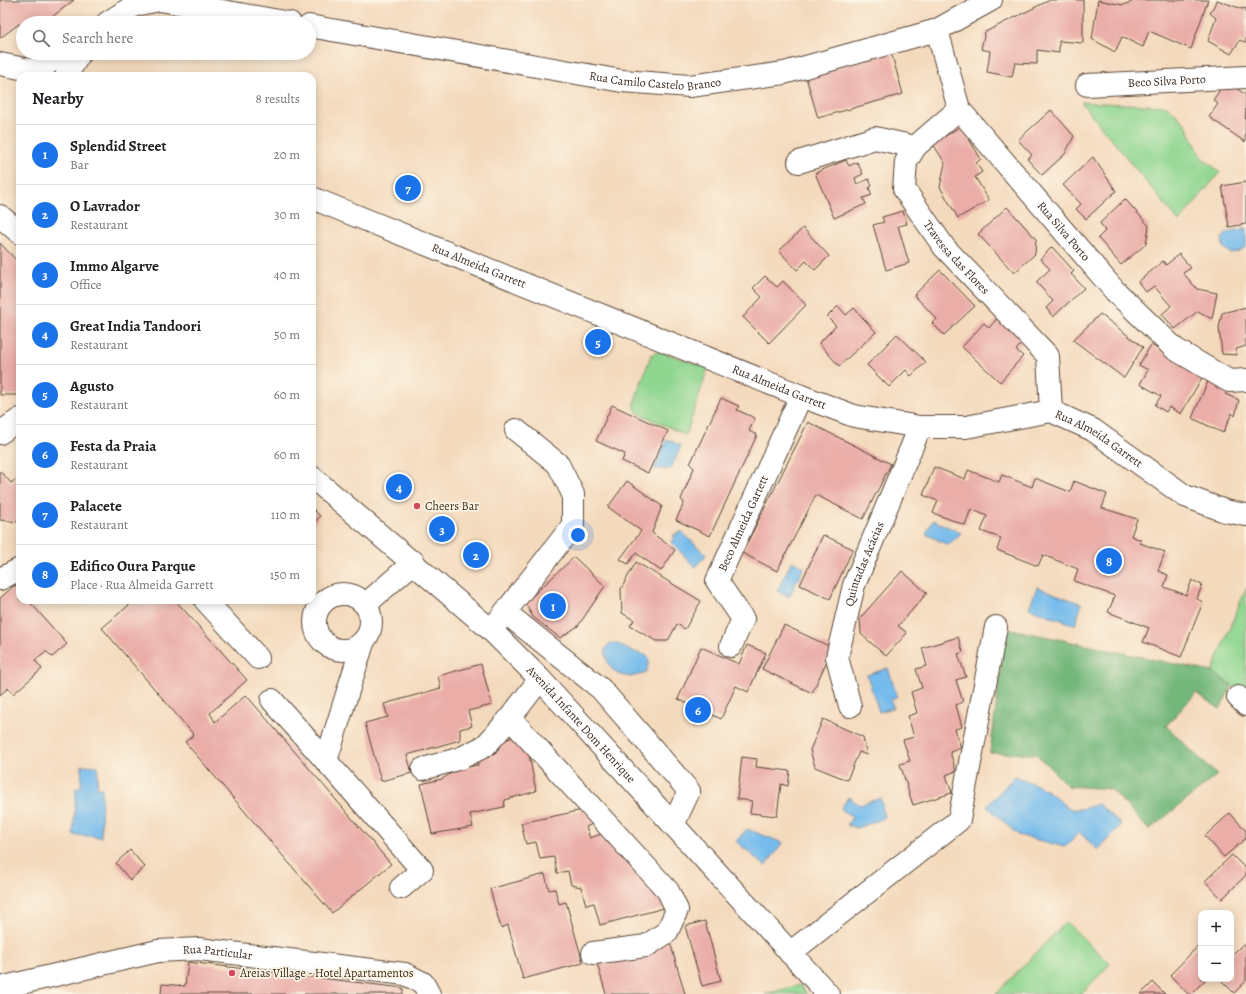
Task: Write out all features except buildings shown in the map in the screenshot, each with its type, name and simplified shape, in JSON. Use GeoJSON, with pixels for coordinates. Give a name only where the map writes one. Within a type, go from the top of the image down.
{"type":"FeatureCollection","features":[{"type":"Feature","properties":{"kind":"street"},"geometry":{"type":"LineString","coordinates":[[119,16],[135,5],[160,0],[250,16]]}},
{"type":"Feature","properties":{"kind":"street","name":"Rua Camilo Castelo Branco"},"geometry":{"type":"LineString","coordinates":[[316,27],[622,81],[690,86],[784,73],[937,30],[991,0]]}},
{"type":"Feature","properties":{"kind":"street","name":"Rua Silva Porto"},"geometry":{"type":"LineString","coordinates":[[937,30],[959,109],[1114,291],[1175,349],[1229,381],[1246,380]]}},
{"type":"Feature","properties":{"kind":"street"},"geometry":{"type":"LineString","coordinates":[[0,64],[30,70],[42,68],[53,60]]}},
{"type":"Feature","properties":{"kind":"street"},"geometry":{"type":"LineString","coordinates":[[68,72],[76,60]]}},
{"type":"Feature","properties":{"kind":"street"},"geometry":{"type":"LineString","coordinates":[[0,73],[16,79]]}},
{"type":"Feature","properties":{"kind":"street","name":"Beco Silva Porto"},"geometry":{"type":"LineString","coordinates":[[1087,85],[1246,77]]}},
{"type":"Feature","properties":{"kind":"street","name":"Travessa das Flores"},"geometry":{"type":"LineString","coordinates":[[959,109],[915,147],[906,162],[904,189],[944,247],[1048,356],[1051,411]]}},
{"type":"Feature","properties":{"kind":"street"},"geometry":{"type":"LineString","coordinates":[[799,162],[874,138],[915,147]]}},
{"type":"Feature","properties":{"kind":"street","name":"Rua Almeida Garrett"},"geometry":{"type":"LineString","coordinates":[[316,200],[800,396],[854,416],[920,427],[966,427],[1051,411],[1093,430],[1185,496],[1225,511],[1246,515]]}},
{"type":"Feature","properties":{"kind":"street"},"geometry":{"type":"LineString","coordinates":[[0,216],[16,230]]}},
{"type":"Feature","properties":{"kind":"street","name":"Beco Almeida Gartett"},"geometry":{"type":"LineString","coordinates":[[731,646],[744,619],[717,581],[800,396]]}},
{"type":"Feature","properties":{"kind":"street"},"geometry":{"type":"LineString","coordinates":[[0,433],[16,423]]}},
{"type":"Feature","properties":{"kind":"street","name":"Quintadas Acácias"},"geometry":{"type":"LineString","coordinates":[[850,706],[837,657],[854,585],[920,427]]}},
{"type":"Feature","properties":{"kind":"street"},"geometry":{"type":"LineString","coordinates":[[491,630],[573,525],[573,494],[558,464],[516,430]]}},
{"type":"Feature","properties":{"kind":"street","name":"Avenida Infante Dom Henrique"},"geometry":{"type":"LineString","coordinates":[[316,480],[414,562],[491,630],[540,679],[828,994]]}},
{"type":"Feature","properties":{"kind":"street"},"geometry":{"type":"LineString","coordinates":[[366,604],[414,562]]}},
{"type":"Feature","properties":{"kind":"street"},"geometry":{"type":"LineString","coordinates":[[0,579],[16,571]]}},
{"type":"Feature","properties":{"kind":"street"},"geometry":{"type":"LineString","coordinates":[[326,761],[363,643],[370,633],[372,618],[366,604],[354,596],[342,594],[321,594],[320,606],[315,619],[316,632],[323,642],[336,650],[345,651],[354,649],[363,643]]}},
{"type":"Feature","properties":{"kind":"street"},"geometry":{"type":"LineString","coordinates":[[209,604],[258,658]]}},
{"type":"Feature","properties":{"kind":"street"},"geometry":{"type":"LineString","coordinates":[[505,612],[601,689],[689,791],[673,825]]}},
{"type":"Feature","properties":{"kind":"street"},"geometry":{"type":"LineString","coordinates":[[790,953],[959,820],[996,627]]}},
{"type":"Feature","properties":{"kind":"street"},"geometry":{"type":"LineString","coordinates":[[423,769],[461,758],[485,746],[510,718],[540,679]]}},
{"type":"Feature","properties":{"kind":"street"},"geometry":{"type":"LineString","coordinates":[[272,700],[422,870],[401,888]]}},
{"type":"Feature","properties":{"kind":"street"},"geometry":{"type":"LineString","coordinates":[[510,718],[668,891],[677,910],[667,932],[646,946],[593,953]]}},
{"type":"Feature","properties":{"kind":"street","name":"Rua Particular"},"geometry":{"type":"LineString","coordinates":[[0,988],[158,952],[199,949],[405,974],[423,983],[429,994]]}},
{"type":"Feature","properties":{"kind":"green space"},"geometry":{"type":"Polygon","coordinates":[[[1081,102],[1167,106],[1185,123],[1202,158],[1220,172],[1179,222],[1081,102]]]}},
{"type":"Feature","properties":{"kind":"green space"},"geometry":{"type":"Polygon","coordinates":[[[659,351],[708,368],[686,435],[638,413],[633,406],[651,355],[659,351]]]}},
{"type":"Feature","properties":{"kind":"green space"},"geometry":{"type":"Polygon","coordinates":[[[1246,588],[1246,695],[1212,672],[1246,588]]]}},
{"type":"Feature","properties":{"kind":"green space"},"geometry":{"type":"Polygon","coordinates":[[[1006,628],[1212,672],[1232,685],[1220,709],[1196,693],[1166,726],[1217,775],[1149,830],[1111,789],[1068,786],[1036,754],[990,753],[1006,628]]]}},
{"type":"Feature","properties":{"kind":"green space"},"geometry":{"type":"Polygon","coordinates":[[[1066,922],[1110,964],[1081,994],[996,994],[1066,922]]]}},
{"type":"Feature","properties":{"kind":"green space"},"geometry":{"type":"Polygon","coordinates":[[[800,985],[807,994],[765,994],[800,985]]]}},
{"type":"Feature","properties":{"kind":"water"},"geometry":{"type":"Polygon","coordinates":[[[1246,229],[1246,247],[1237,252],[1230,253],[1223,247],[1222,238],[1228,233],[1246,229]]]}},
{"type":"Feature","properties":{"kind":"water"},"geometry":{"type":"Polygon","coordinates":[[[667,439],[681,446],[671,469],[654,469],[667,439]]]}},
{"type":"Feature","properties":{"kind":"water"},"geometry":{"type":"Polygon","coordinates":[[[933,520],[961,533],[948,545],[926,534],[933,520]]]}},
{"type":"Feature","properties":{"kind":"water"},"geometry":{"type":"Polygon","coordinates":[[[681,531],[706,555],[695,567],[671,542],[674,538],[674,534],[678,534],[681,531]]]}},
{"type":"Feature","properties":{"kind":"water"},"geometry":{"type":"Polygon","coordinates":[[[792,561],[804,567],[789,597],[777,591],[792,561]]]}},
{"type":"Feature","properties":{"kind":"water"},"geometry":{"type":"Polygon","coordinates":[[[1037,587],[1082,604],[1075,625],[1029,608],[1037,587]]]}},
{"type":"Feature","properties":{"kind":"water"},"geometry":{"type":"Polygon","coordinates":[[[610,643],[620,645],[631,651],[647,656],[649,662],[646,672],[638,675],[624,676],[613,670],[606,657],[605,649],[610,643]]]}},
{"type":"Feature","properties":{"kind":"water"},"geometry":{"type":"Polygon","coordinates":[[[888,668],[897,696],[891,700],[893,708],[879,712],[867,675],[888,668]]]}},
{"type":"Feature","properties":{"kind":"water"},"geometry":{"type":"Polygon","coordinates":[[[82,765],[98,766],[97,788],[102,788],[101,837],[73,835],[76,788],[81,787],[82,765]]]}},
{"type":"Feature","properties":{"kind":"water"},"geometry":{"type":"Polygon","coordinates":[[[1015,776],[1041,787],[1067,807],[1072,809],[1099,804],[1121,825],[1098,850],[1079,832],[1065,847],[1018,835],[987,806],[1015,776]]]}},
{"type":"Feature","properties":{"kind":"water"},"geometry":{"type":"Polygon","coordinates":[[[848,797],[860,805],[881,798],[884,818],[857,828],[847,825],[852,817],[841,809],[848,797]]]}},
{"type":"Feature","properties":{"kind":"water"},"geometry":{"type":"Polygon","coordinates":[[[747,829],[783,843],[765,866],[736,841],[747,829]]]}},
{"type":"Feature","properties":{"kind":"place","name":"Palacete"},"geometry":{"type":"Point","coordinates":[408,188]}},
{"type":"Feature","properties":{"kind":"place","name":"Agusto"},"geometry":{"type":"Point","coordinates":[598,342]}},
{"type":"Feature","properties":{"kind":"place","name":"Great India Tandoori"},"geometry":{"type":"Point","coordinates":[399,487]}},
{"type":"Feature","properties":{"kind":"place","name":"Cheers Bar"},"geometry":{"type":"Point","coordinates":[417,506]}},
{"type":"Feature","properties":{"kind":"place","name":"Immo Algarve"},"geometry":{"type":"Point","coordinates":[442,529]}},
{"type":"Feature","properties":{"kind":"place","name":"O Lavrador"},"geometry":{"type":"Point","coordinates":[476,555]}},
{"type":"Feature","properties":{"kind":"place","name":"Edifico Oura Parque"},"geometry":{"type":"Point","coordinates":[1109,561]}},
{"type":"Feature","properties":{"kind":"place","name":"Splendid Street"},"geometry":{"type":"Point","coordinates":[553,606]}},
{"type":"Feature","properties":{"kind":"place","name":"Festa da Praia"},"geometry":{"type":"Point","coordinates":[698,710]}},
{"type":"Feature","properties":{"kind":"place","name":"Areias Village - Hotel Apartamentos"},"geometry":{"type":"Point","coordinates":[232,973]}}]}
